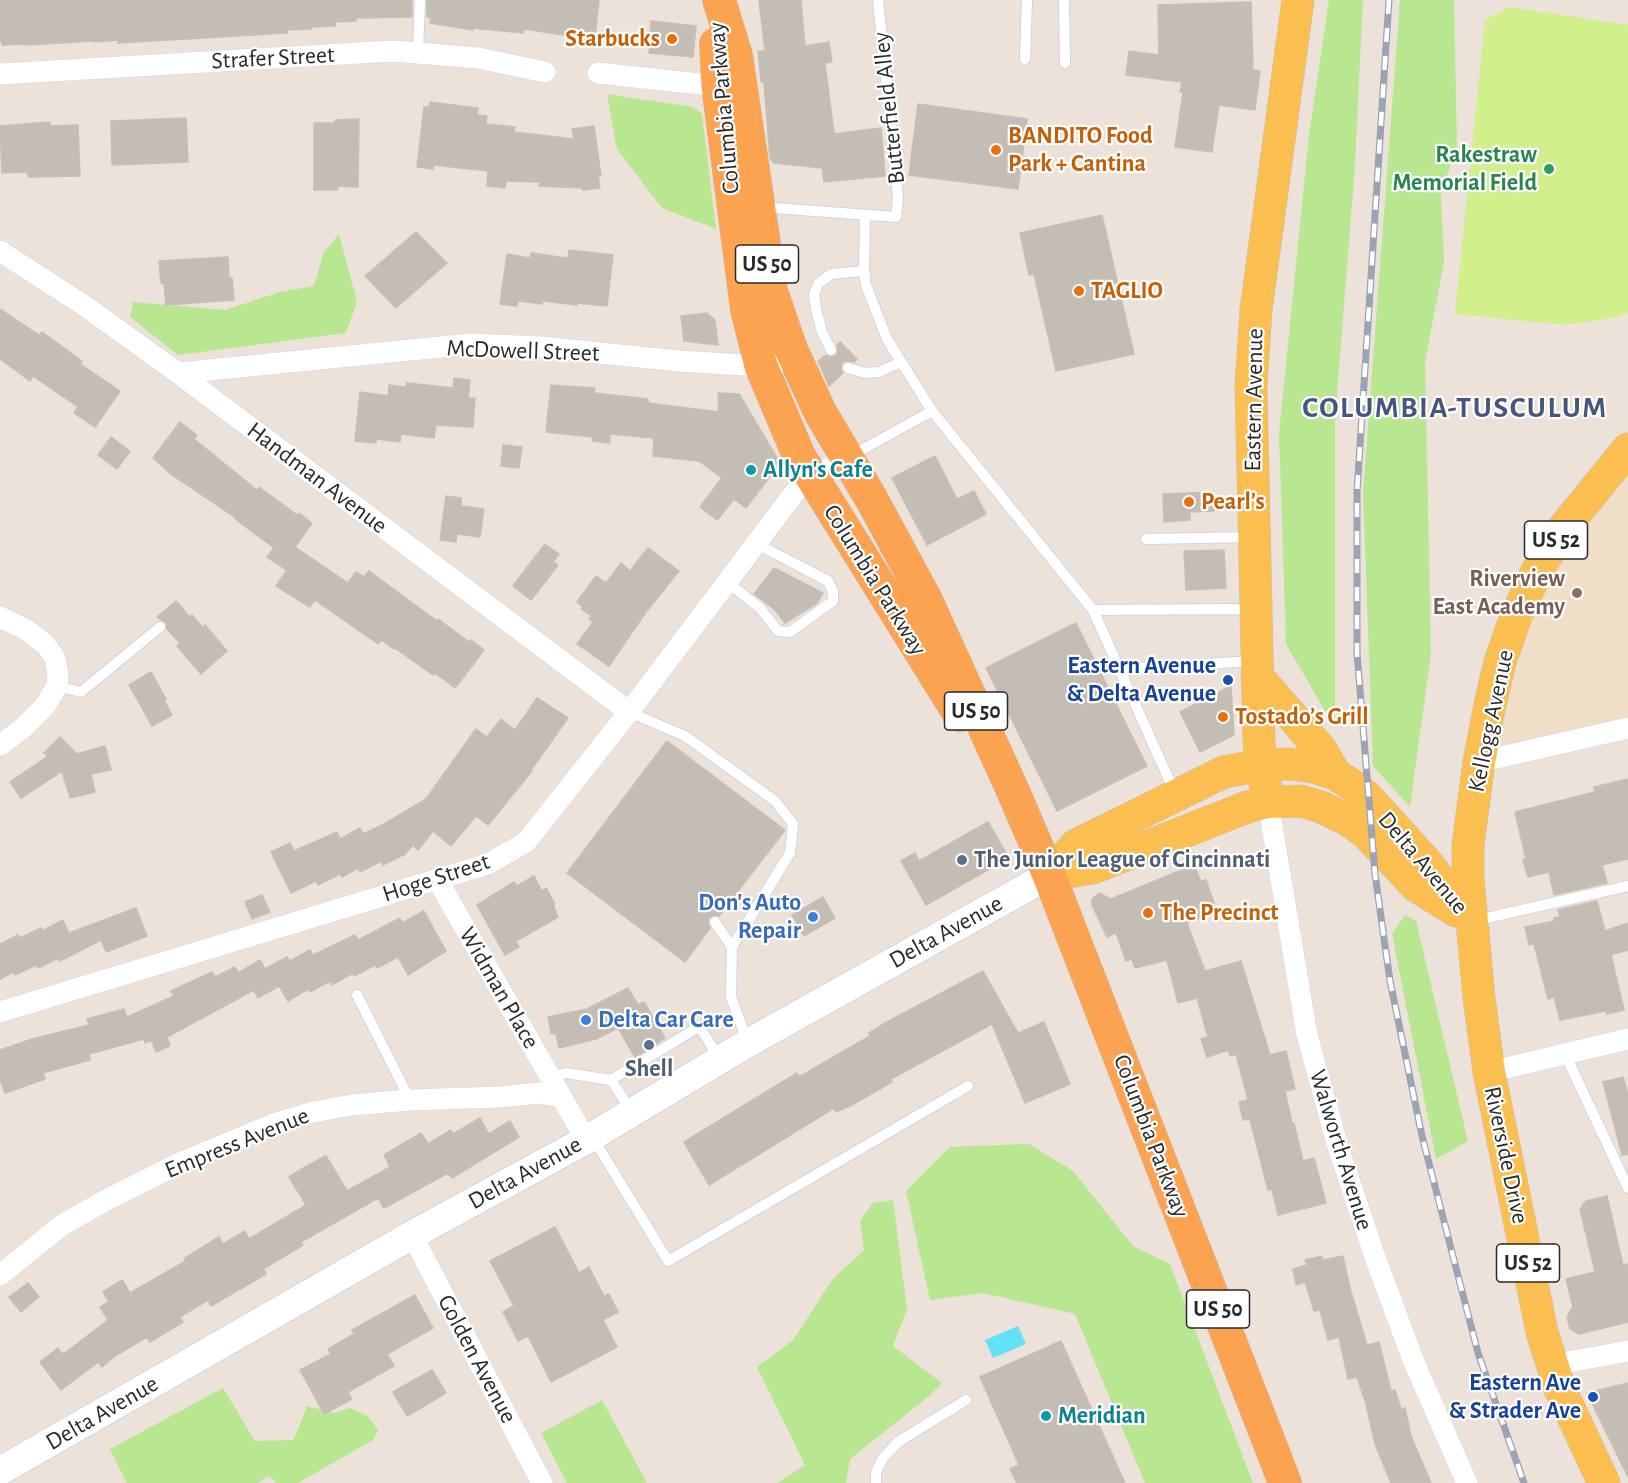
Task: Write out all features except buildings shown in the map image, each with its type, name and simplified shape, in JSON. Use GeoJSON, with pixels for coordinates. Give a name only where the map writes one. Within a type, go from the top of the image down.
{"type":"FeatureCollection","features":[{"type":"Feature","properties":{"kind":"highway","name":"Columbia Parkway"},"geometry":{"type":"LineString","coordinates":[[717,0],[718,86],[746,207],[771,291],[795,358],[820,411],[926,600],[1049,875],[1285,1483]]}},
{"type":"Feature","properties":{"kind":"highway","name":"Columbia Parkway"},"geometry":{"type":"LineString","coordinates":[[717,0],[736,55],[746,207],[747,310],[761,366],[799,456],[941,687],[1012,791]]}},
{"type":"Feature","properties":{"kind":"highway"},"geometry":{"type":"LineString","coordinates":[[812,477],[828,482],[878,568],[940,632]]}},
{"type":"Feature","properties":{"kind":"main road","name":"Eastern Avenue"},"geometry":{"type":"LineString","coordinates":[[1268,802],[1261,765],[1257,668],[1251,386],[1256,310],[1298,0]]}},
{"type":"Feature","properties":{"kind":"main road","name":"Kellogg Avenue"},"geometry":{"type":"LineString","coordinates":[[1472,921],[1468,845],[1479,762],[1500,662],[1516,616],[1537,571],[1562,530],[1628,448]]}},
{"type":"Feature","properties":{"kind":"main road"},"geometry":{"type":"LineString","coordinates":[[1257,668],[1322,751],[1335,774]]}},
{"type":"Feature","properties":{"kind":"main road","name":"Delta Avenue"},"geometry":{"type":"LineString","coordinates":[[0,1471],[412,1234],[589,1138],[748,1043],[1049,875],[1076,845],[1224,772],[1261,765],[1303,765],[1335,774],[1352,785],[1381,811],[1426,862],[1472,921]]}},
{"type":"Feature","properties":{"kind":"main road","name":"Delta Avenue"},"geometry":{"type":"LineString","coordinates":[[1049,875],[1093,867],[1188,828],[1247,807],[1268,802],[1301,801],[1321,807],[1346,819],[1379,846],[1416,886],[1472,921]]}},
{"type":"Feature","properties":{"kind":"main road","name":"Riverside Drive"},"geometry":{"type":"LineString","coordinates":[[1472,921],[1489,1072],[1542,1332],[1560,1389],[1604,1483]]}},
{"type":"Feature","properties":{"kind":"street","name":"Strafer Street"},"geometry":{"type":"LineString","coordinates":[[0,74],[393,51],[478,58],[545,72]]}},
{"type":"Feature","properties":{"kind":"street"},"geometry":{"type":"LineString","coordinates":[[598,73],[718,86]]}},
{"type":"Feature","properties":{"kind":"street","name":"Handman Avenue"},"geometry":{"type":"LineString","coordinates":[[0,251],[85,306],[178,373],[629,712]]}},
{"type":"Feature","properties":{"kind":"street","name":"McDowell Street"},"geometry":{"type":"LineString","coordinates":[[178,373],[471,344],[541,347],[679,361],[761,366],[795,358]]}},
{"type":"Feature","properties":{"kind":"street","name":"Hoge Street"},"geometry":{"type":"LineString","coordinates":[[0,1012],[488,864],[526,842],[629,712],[798,488],[812,477],[846,459]]}},
{"type":"Feature","properties":{"kind":"street"},"geometry":{"type":"LineString","coordinates":[[0,617],[25,629],[45,644],[55,658],[58,675],[57,686],[45,706],[23,728],[0,745]]}},
{"type":"Feature","properties":{"kind":"street"},"geometry":{"type":"LineString","coordinates":[[1479,762],[1628,728]]}},
{"type":"Feature","properties":{"kind":"street","name":"Walworth Avenue"},"geometry":{"type":"LineString","coordinates":[[1268,802],[1307,1035],[1338,1148],[1413,1360],[1467,1483]]}},
{"type":"Feature","properties":{"kind":"street","name":"Widman Place"},"geometry":{"type":"LineString","coordinates":[[436,879],[561,1097]]}},
{"type":"Feature","properties":{"kind":"street"},"geometry":{"type":"LineString","coordinates":[[1489,1072],[1628,1039]]}},
{"type":"Feature","properties":{"kind":"street","name":"Empress Avenue"},"geometry":{"type":"LineString","coordinates":[[0,1275],[62,1225],[111,1198],[180,1163],[276,1123],[313,1112],[352,1105],[538,1093],[561,1097]]}},
{"type":"Feature","properties":{"kind":"street"},"geometry":{"type":"LineString","coordinates":[[561,1097],[589,1138]]}},
{"type":"Feature","properties":{"kind":"street","name":"Golden Avenue"},"geometry":{"type":"LineString","coordinates":[[412,1234],[542,1483]]}},
{"type":"Feature","properties":{"kind":"street"},"geometry":{"type":"LineString","coordinates":[[1552,1365],[1628,1351]]}},
{"type":"Feature","properties":{"kind":"lane"},"geometry":{"type":"LineString","coordinates":[[418,53],[420,0]]}},
{"type":"Feature","properties":{"kind":"lane","name":"Butterfield Alley"},"geometry":{"type":"LineString","coordinates":[[865,216],[897,217],[898,198],[878,0]]}},
{"type":"Feature","properties":{"kind":"lane"},"geometry":{"type":"LineString","coordinates":[[1025,60],[1027,0]]}},
{"type":"Feature","properties":{"kind":"lane"},"geometry":{"type":"LineString","coordinates":[[1064,0],[1065,63]]}},
{"type":"Feature","properties":{"kind":"lane"},"geometry":{"type":"LineString","coordinates":[[746,207],[865,216],[866,285],[887,339],[932,411],[1093,610],[1177,796]]}},
{"type":"Feature","properties":{"kind":"lane"},"geometry":{"type":"LineString","coordinates":[[831,350],[822,333],[816,309],[814,295],[818,284],[831,274],[864,271]]}},
{"type":"Feature","properties":{"kind":"lane"},"geometry":{"type":"LineString","coordinates":[[848,368],[865,373],[879,372],[901,362]]}},
{"type":"Feature","properties":{"kind":"lane"},"geometry":{"type":"LineString","coordinates":[[846,459],[932,411]]}},
{"type":"Feature","properties":{"kind":"lane"},"geometry":{"type":"LineString","coordinates":[[1146,539],[1253,537]]}},
{"type":"Feature","properties":{"kind":"lane"},"geometry":{"type":"LineString","coordinates":[[727,582],[760,608],[778,631],[790,632],[833,601],[833,591],[828,581],[755,543]]}},
{"type":"Feature","properties":{"kind":"lane"},"geometry":{"type":"LineString","coordinates":[[1093,610],[1232,609],[1255,612]]}},
{"type":"Feature","properties":{"kind":"lane"},"geometry":{"type":"LineString","coordinates":[[57,686],[81,692],[160,627]]}},
{"type":"Feature","properties":{"kind":"lane"},"geometry":{"type":"LineString","coordinates":[[1119,669],[1257,668]]}},
{"type":"Feature","properties":{"kind":"lane"},"geometry":{"type":"LineString","coordinates":[[629,712],[685,736],[775,801],[793,824],[790,853],[732,947],[731,997],[748,1043]]}},
{"type":"Feature","properties":{"kind":"lane"},"geometry":{"type":"LineString","coordinates":[[1472,921],[1628,886]]}},
{"type":"Feature","properties":{"kind":"lane"},"geometry":{"type":"LineString","coordinates":[[715,922],[732,947]]}},
{"type":"Feature","properties":{"kind":"lane"},"geometry":{"type":"LineString","coordinates":[[357,995],[410,1100]]}},
{"type":"Feature","properties":{"kind":"lane"},"geometry":{"type":"LineString","coordinates":[[550,1078],[566,1073],[610,1080],[697,1028],[701,1029],[720,1060]]}},
{"type":"Feature","properties":{"kind":"lane"},"geometry":{"type":"LineString","coordinates":[[1565,1054],[1628,1188]]}},
{"type":"Feature","properties":{"kind":"lane"},"geometry":{"type":"LineString","coordinates":[[610,1080],[632,1113]]}},
{"type":"Feature","properties":{"kind":"lane"},"geometry":{"type":"LineString","coordinates":[[589,1138],[668,1261],[968,1086]]}},
{"type":"Feature","properties":{"kind":"lane"},"geometry":{"type":"LineString","coordinates":[[876,1483],[876,1472],[883,1458],[898,1442],[966,1400]]}},
{"type":"Feature","properties":{"kind":"shaded area","name":"Riverview East Academy"},"geometry":{"type":"Polygon","coordinates":[[[1628,449],[1628,728],[1479,762],[1500,662],[1628,449]]]}},
{"type":"Feature","properties":{"kind":"green space"},"geometry":{"type":"Polygon","coordinates":[[[1329,0],[1363,0],[1355,165],[1335,420],[1335,728],[1286,644],[1279,433],[1309,135],[1329,0]]]}},
{"type":"Feature","properties":{"kind":"green space"},"geometry":{"type":"Polygon","coordinates":[[[1400,0],[1454,0],[1457,146],[1441,193],[1444,262],[1425,362],[1431,653],[1410,807],[1373,766],[1363,492],[1400,0]]]}},
{"type":"Feature","properties":{"kind":"green space","name":"Rakestraw Memorial Field"},"geometry":{"type":"Polygon","coordinates":[[[1509,7],[1628,25],[1628,312],[1617,317],[1565,325],[1455,314],[1485,20],[1509,7]]]}},
{"type":"Feature","properties":{"kind":"green space"},"geometry":{"type":"Polygon","coordinates":[[[607,94],[693,107],[702,114],[716,229],[662,208],[617,149],[607,94]]]}},
{"type":"Feature","properties":{"kind":"green space"},"geometry":{"type":"Polygon","coordinates":[[[339,234],[357,302],[346,333],[178,355],[130,317],[133,302],[225,310],[280,292],[314,286],[324,252],[339,234]]]}},
{"type":"Feature","properties":{"kind":"green space"},"geometry":{"type":"Polygon","coordinates":[[[1405,915],[1416,921],[1468,1141],[1436,1159],[1392,934],[1405,915]]]}},
{"type":"Feature","properties":{"kind":"green space"},"geometry":{"type":"Polygon","coordinates":[[[1029,1144],[1073,1171],[1133,1246],[1170,1264],[1253,1483],[1145,1483],[1075,1314],[983,1293],[930,1300],[906,1191],[950,1147],[1029,1144]]]}},
{"type":"Feature","properties":{"kind":"green space"},"geometry":{"type":"Polygon","coordinates":[[[893,1200],[907,1309],[893,1346],[942,1383],[928,1397],[850,1459],[846,1483],[777,1483],[805,1465],[757,1367],[793,1340],[832,1280],[864,1250],[860,1221],[873,1203],[893,1200]]]}},
{"type":"Feature","properties":{"kind":"green space"},"geometry":{"type":"Polygon","coordinates":[[[223,1388],[255,1441],[294,1440],[307,1406],[334,1413],[350,1408],[368,1416],[378,1430],[373,1440],[298,1483],[277,1483],[269,1476],[257,1483],[127,1483],[110,1449],[223,1388]]]}},
{"type":"Feature","properties":{"kind":"green space"},"geometry":{"type":"Polygon","coordinates":[[[602,1400],[647,1483],[567,1483],[541,1433],[602,1400]]]}},
{"type":"Feature","properties":{"kind":"water"},"geometry":{"type":"Polygon","coordinates":[[[1018,1326],[1026,1344],[993,1358],[985,1340],[1018,1326]]]}},
{"type":"Feature","properties":{"kind":"railway"},"geometry":{"type":"LineString","coordinates":[[1389,0],[1357,492],[1357,653],[1375,874],[1390,981],[1422,1136],[1478,1353],[1524,1483]]}},
{"type":"Feature","properties":{"kind":"place","name":"Starbucks"},"geometry":{"type":"Point","coordinates":[672,39]}},
{"type":"Feature","properties":{"kind":"place","name":"BANDITO Food Park + Cantina"},"geometry":{"type":"Point","coordinates":[996,150]}},
{"type":"Feature","properties":{"kind":"place","name":"Rakestraw Memorial Field"},"geometry":{"type":"Point","coordinates":[1549,169]}},
{"type":"Feature","properties":{"kind":"place","name":"TAGLIO"},"geometry":{"type":"Point","coordinates":[1079,291]}},
{"type":"Feature","properties":{"kind":"place","name":"Allyn's Cafe"},"geometry":{"type":"Point","coordinates":[751,470]}},
{"type":"Feature","properties":{"kind":"place","name":"Pearl’s"},"geometry":{"type":"Point","coordinates":[1189,502]}},
{"type":"Feature","properties":{"kind":"place","name":"Riverview East Academy"},"geometry":{"type":"Point","coordinates":[1577,593]}},
{"type":"Feature","properties":{"kind":"place","name":"Eastern Avenue & Delta Avenue"},"geometry":{"type":"Point","coordinates":[1228,680]}},
{"type":"Feature","properties":{"kind":"place","name":"Tostado’s Grill"},"geometry":{"type":"Point","coordinates":[1223,717]}},
{"type":"Feature","properties":{"kind":"place","name":"The Junior League of Cincinnati"},"geometry":{"type":"Point","coordinates":[962,860]}},
{"type":"Feature","properties":{"kind":"place","name":"The Precinct"},"geometry":{"type":"Point","coordinates":[1148,913]}},
{"type":"Feature","properties":{"kind":"place","name":"Don's Auto Repair"},"geometry":{"type":"Point","coordinates":[813,917]}},
{"type":"Feature","properties":{"kind":"place","name":"Delta Car Care"},"geometry":{"type":"Point","coordinates":[586,1020]}},
{"type":"Feature","properties":{"kind":"place","name":"Shell"},"geometry":{"type":"Point","coordinates":[649,1045]}},
{"type":"Feature","properties":{"kind":"place","name":"Eastern Ave & Strader Ave"},"geometry":{"type":"Point","coordinates":[1593,1397]}},
{"type":"Feature","properties":{"kind":"place","name":"Meridian"},"geometry":{"type":"Point","coordinates":[1046,1416]}},
{"type":"Feature","properties":{"kind":"district","name":"COLUMBIA-TUSCULUM"},"geometry":{"type":"Point","coordinates":[1455,408]}}]}
